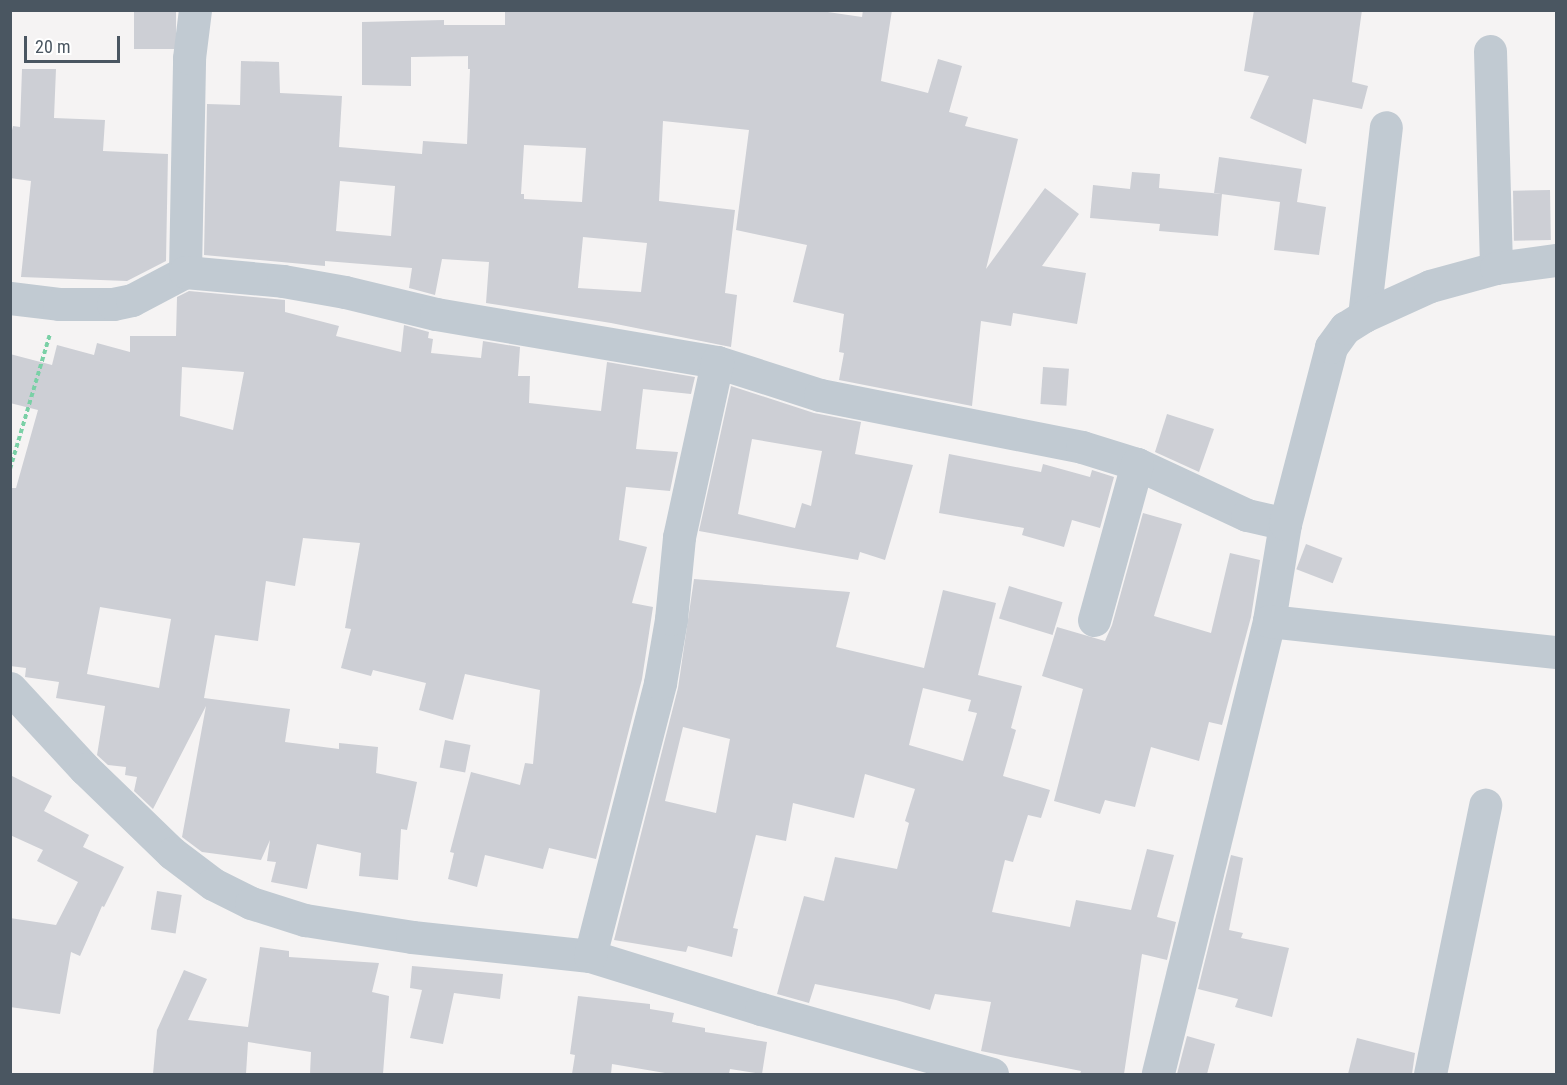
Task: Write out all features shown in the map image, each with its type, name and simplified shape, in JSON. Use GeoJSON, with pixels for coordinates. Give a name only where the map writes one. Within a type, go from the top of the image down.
{"type":"FeatureCollection","features":[{"type":"Feature","properties":{"kind":"street"},"geometry":{"type":"LineString","coordinates":[[185,272],[189,70],[195,10]]}},
{"type":"Feature","properties":{"kind":"street"},"geometry":{"type":"LineString","coordinates":[[1490,51],[1496,268]]}},
{"type":"Feature","properties":{"kind":"street"},"geometry":{"type":"LineString","coordinates":[[1364,316],[1386,127]]}},
{"type":"Feature","properties":{"kind":"street"},"geometry":{"type":"LineString","coordinates":[[1158,1074],[1269,621],[1285,524],[1331,347],[1345,328],[1364,316],[1430,286],[1496,268],[1557,260]]}},
{"type":"Feature","properties":{"kind":"street"},"geometry":{"type":"LineString","coordinates":[[10,298],[59,304],[113,304],[132,300],[185,272],[283,281],[345,292],[436,314],[717,362],[820,395],[1082,447],[1137,464],[1247,515],[1285,524]]}},
{"type":"Feature","properties":{"kind":"street"},"geometry":{"type":"LineString","coordinates":[[590,956],[660,683],[671,619],[679,537],[717,362]]}},
{"type":"Feature","properties":{"kind":"street"},"geometry":{"type":"LineString","coordinates":[[1094,620],[1137,464]]}},
{"type":"Feature","properties":{"kind":"street"},"geometry":{"type":"LineString","coordinates":[[1269,621],[1557,651]]}},
{"type":"Feature","properties":{"kind":"street"},"geometry":{"type":"LineString","coordinates":[[13,696],[172,853],[213,884],[251,903],[305,920],[391,933],[590,956],[760,1009],[992,1074]]}},
{"type":"Feature","properties":{"kind":"street"},"geometry":{"type":"LineString","coordinates":[[1430,1074],[1485,805]]}},
{"type":"Feature","properties":{"kind":"path"},"geometry":{"type":"LineString","coordinates":[[10,469],[59,304]]}},
{"type":"Feature","properties":{"kind":"building"},"geometry":{"type":"Polygon","coordinates":[[[134,10],[176,10],[176,49],[134,49],[134,10]]]}},
{"type":"Feature","properties":{"kind":"building"},"geometry":{"type":"Polygon","coordinates":[[[505,10],[814,10],[862,17],[863,10],[892,10],[881,81],[928,93],[938,59],[962,66],[949,112],[968,117],[965,126],[1018,139],[986,269],[1045,188],[1079,214],[1042,266],[1086,273],[1077,324],[1013,313],[1011,326],[981,321],[972,406],[839,380],[844,353],[839,352],[844,314],[793,302],[807,245],[736,230],[749,130],[663,121],[659,201],[735,210],[725,293],[737,295],[731,347],[611,323],[486,303],[489,262],[442,259],[435,295],[409,288],[412,268],[325,261],[325,266],[204,255],[207,104],[240,105],[241,61],[279,62],[280,93],[342,96],[339,147],[422,154],[423,141],[467,144],[470,69],[468,69],[468,56],[411,57],[411,86],[362,85],[362,22],[444,20],[444,25],[505,25],[505,10]],[[524,145],[521,194],[524,194],[524,199],[582,202],[586,148],[524,145]],[[340,181],[336,231],[391,236],[395,186],[340,181]],[[583,237],[578,288],[641,292],[647,243],[583,237]]]}},
{"type":"Feature","properties":{"kind":"building"},"geometry":{"type":"Polygon","coordinates":[[[1254,10],[1362,10],[1352,82],[1368,86],[1362,109],[1313,99],[1306,144],[1250,118],[1269,76],[1244,71],[1254,10]]]}},
{"type":"Feature","properties":{"kind":"building"},"geometry":{"type":"Polygon","coordinates":[[[22,69],[56,69],[54,118],[105,120],[103,151],[168,154],[166,261],[127,281],[21,277],[31,181],[10,178],[10,139],[13,126],[20,127],[22,69]]]}},
{"type":"Feature","properties":{"kind":"building"},"geometry":{"type":"Polygon","coordinates":[[[1219,157],[1302,169],[1297,202],[1326,207],[1319,255],[1274,250],[1280,202],[1214,193],[1219,157]]]}},
{"type":"Feature","properties":{"kind":"building"},"geometry":{"type":"Polygon","coordinates":[[[1132,172],[1160,174],[1159,188],[1222,194],[1218,236],[1159,231],[1160,224],[1090,218],[1093,185],[1130,189],[1132,172]]]}},
{"type":"Feature","properties":{"kind":"building"},"geometry":{"type":"Polygon","coordinates":[[[1550,190],[1551,240],[1514,241],[1513,191],[1550,190]]]}},
{"type":"Feature","properties":{"kind":"building"},"geometry":{"type":"Polygon","coordinates":[[[189,291],[285,300],[285,312],[339,326],[336,336],[401,352],[404,325],[429,332],[428,338],[433,339],[431,353],[481,358],[483,341],[520,347],[518,376],[530,376],[529,403],[601,411],[607,362],[695,377],[691,394],[643,389],[636,449],[678,452],[670,491],[626,487],[619,540],[647,547],[632,603],[653,607],[642,679],[596,859],[549,848],[543,869],[485,855],[477,887],[448,879],[454,853],[450,852],[471,772],[520,785],[525,763],[533,764],[540,690],[465,674],[453,720],[419,710],[426,683],[373,670],[371,676],[341,668],[351,629],[345,628],[360,543],[303,538],[295,586],[266,581],[258,641],[215,635],[204,698],[290,709],[285,742],[339,749],[339,743],[378,747],[376,773],[417,782],[407,830],[401,829],[398,880],[359,876],[361,853],[317,844],[307,889],[271,882],[276,862],[267,861],[270,840],[261,860],[202,852],[182,837],[206,706],[153,809],[134,791],[137,777],[125,775],[126,767],[108,765],[97,755],[105,706],[56,698],[59,682],[25,677],[26,668],[10,666],[10,488],[16,488],[38,410],[10,403],[10,354],[52,365],[57,345],[94,355],[97,343],[130,352],[130,336],[176,336],[177,297],[189,291]],[[182,367],[180,416],[233,430],[244,372],[182,367]],[[100,607],[87,674],[159,688],[171,619],[100,607]]]}},
{"type":"Feature","properties":{"kind":"building"},"geometry":{"type":"Polygon","coordinates":[[[1043,367],[1069,369],[1066,406],[1040,404],[1043,367]]]}},
{"type":"Feature","properties":{"kind":"building"},"geometry":{"type":"Polygon","coordinates":[[[731,386],[814,413],[861,422],[855,454],[913,465],[885,560],[860,552],[858,560],[699,531],[731,386]],[[752,439],[738,514],[795,528],[802,503],[811,506],[822,451],[752,439]]]}},
{"type":"Feature","properties":{"kind":"building"},"geometry":{"type":"Polygon","coordinates":[[[1167,414],[1214,429],[1199,472],[1155,452],[1167,414]]]}},
{"type":"Feature","properties":{"kind":"building"},"geometry":{"type":"Polygon","coordinates":[[[949,454],[1041,472],[1043,464],[1090,477],[1092,470],[1114,477],[1100,528],[1072,520],[1064,547],[1022,535],[1024,528],[939,513],[949,454]]]}},
{"type":"Feature","properties":{"kind":"building"},"geometry":{"type":"Polygon","coordinates":[[[1143,513],[1182,524],[1154,616],[1211,633],[1230,553],[1260,560],[1251,617],[1222,725],[1209,722],[1199,761],[1151,747],[1135,807],[1105,800],[1100,814],[1054,801],[1083,689],[1042,676],[1057,627],[1105,641],[1112,625],[1143,513]]]}},
{"type":"Feature","properties":{"kind":"building"},"geometry":{"type":"Polygon","coordinates":[[[1306,544],[1342,558],[1333,583],[1296,569],[1306,544]]]}},
{"type":"Feature","properties":{"kind":"building"},"geometry":{"type":"Polygon","coordinates":[[[694,579],[850,592],[836,647],[924,668],[943,590],[996,603],[978,675],[1022,686],[1011,728],[1016,730],[1003,776],[1050,790],[1041,818],[1028,815],[1013,862],[1005,860],[992,912],[1070,927],[1076,900],[1131,910],[1147,849],[1174,855],[1157,917],[1176,922],[1167,960],[1142,954],[1124,1074],[1080,1074],[1081,1071],[981,1051],[991,1002],[935,994],[930,1010],[896,1000],[815,984],[809,1003],[777,994],[804,896],[824,901],[835,857],[897,869],[909,823],[905,821],[915,789],[865,774],[854,818],[793,803],[786,841],[756,835],[733,928],[738,929],[732,957],[688,946],[686,952],[614,940],[678,688],[694,579]],[[923,688],[909,745],[963,761],[977,713],[968,711],[971,700],[923,688]],[[683,727],[665,801],[716,813],[730,739],[683,727]]]}},
{"type":"Feature","properties":{"kind":"building"},"geometry":{"type":"Polygon","coordinates":[[[1009,586],[1063,602],[1053,635],[999,619],[1009,586]]]}},
{"type":"Feature","properties":{"kind":"building"},"geometry":{"type":"Polygon","coordinates":[[[445,740],[471,745],[465,772],[440,767],[445,740]]]}},
{"type":"Feature","properties":{"kind":"building"},"geometry":{"type":"Polygon","coordinates":[[[10,775],[52,796],[44,811],[89,835],[83,847],[124,867],[104,907],[102,906],[80,956],[71,952],[60,1014],[10,1007],[10,918],[56,925],[78,882],[37,861],[43,850],[10,835],[10,775]]]}},
{"type":"Feature","properties":{"kind":"building"},"geometry":{"type":"Polygon","coordinates":[[[1231,855],[1243,858],[1229,930],[1243,933],[1241,938],[1289,948],[1272,1017],[1235,1007],[1238,999],[1198,989],[1231,855]]]}},
{"type":"Feature","properties":{"kind":"building"},"geometry":{"type":"Polygon","coordinates":[[[157,891],[182,895],[176,933],[151,930],[157,891]]]}},
{"type":"Feature","properties":{"kind":"building"},"geometry":{"type":"Polygon","coordinates":[[[260,947],[289,951],[289,957],[379,963],[372,992],[389,996],[383,1074],[310,1074],[311,1052],[248,1042],[246,1074],[153,1074],[157,1030],[184,970],[207,979],[188,1020],[248,1027],[260,947]]]}},
{"type":"Feature","properties":{"kind":"building"},"geometry":{"type":"Polygon","coordinates":[[[412,966],[503,974],[500,999],[454,993],[443,1044],[410,1038],[422,990],[410,988],[412,966]]]}},
{"type":"Feature","properties":{"kind":"building"},"geometry":{"type":"Polygon","coordinates":[[[578,996],[650,1004],[650,1009],[674,1013],[672,1022],[705,1028],[705,1032],[767,1042],[762,1074],[730,1069],[729,1074],[671,1074],[612,1064],[611,1074],[572,1074],[575,1055],[570,1054],[578,996]]]}},
{"type":"Feature","properties":{"kind":"building"},"geometry":{"type":"Polygon","coordinates":[[[1187,1036],[1215,1044],[1207,1074],[1177,1074],[1187,1036]]]}},
{"type":"Feature","properties":{"kind":"building"},"geometry":{"type":"Polygon","coordinates":[[[1357,1038],[1415,1053],[1412,1074],[1348,1074],[1357,1038]]]}}]}
